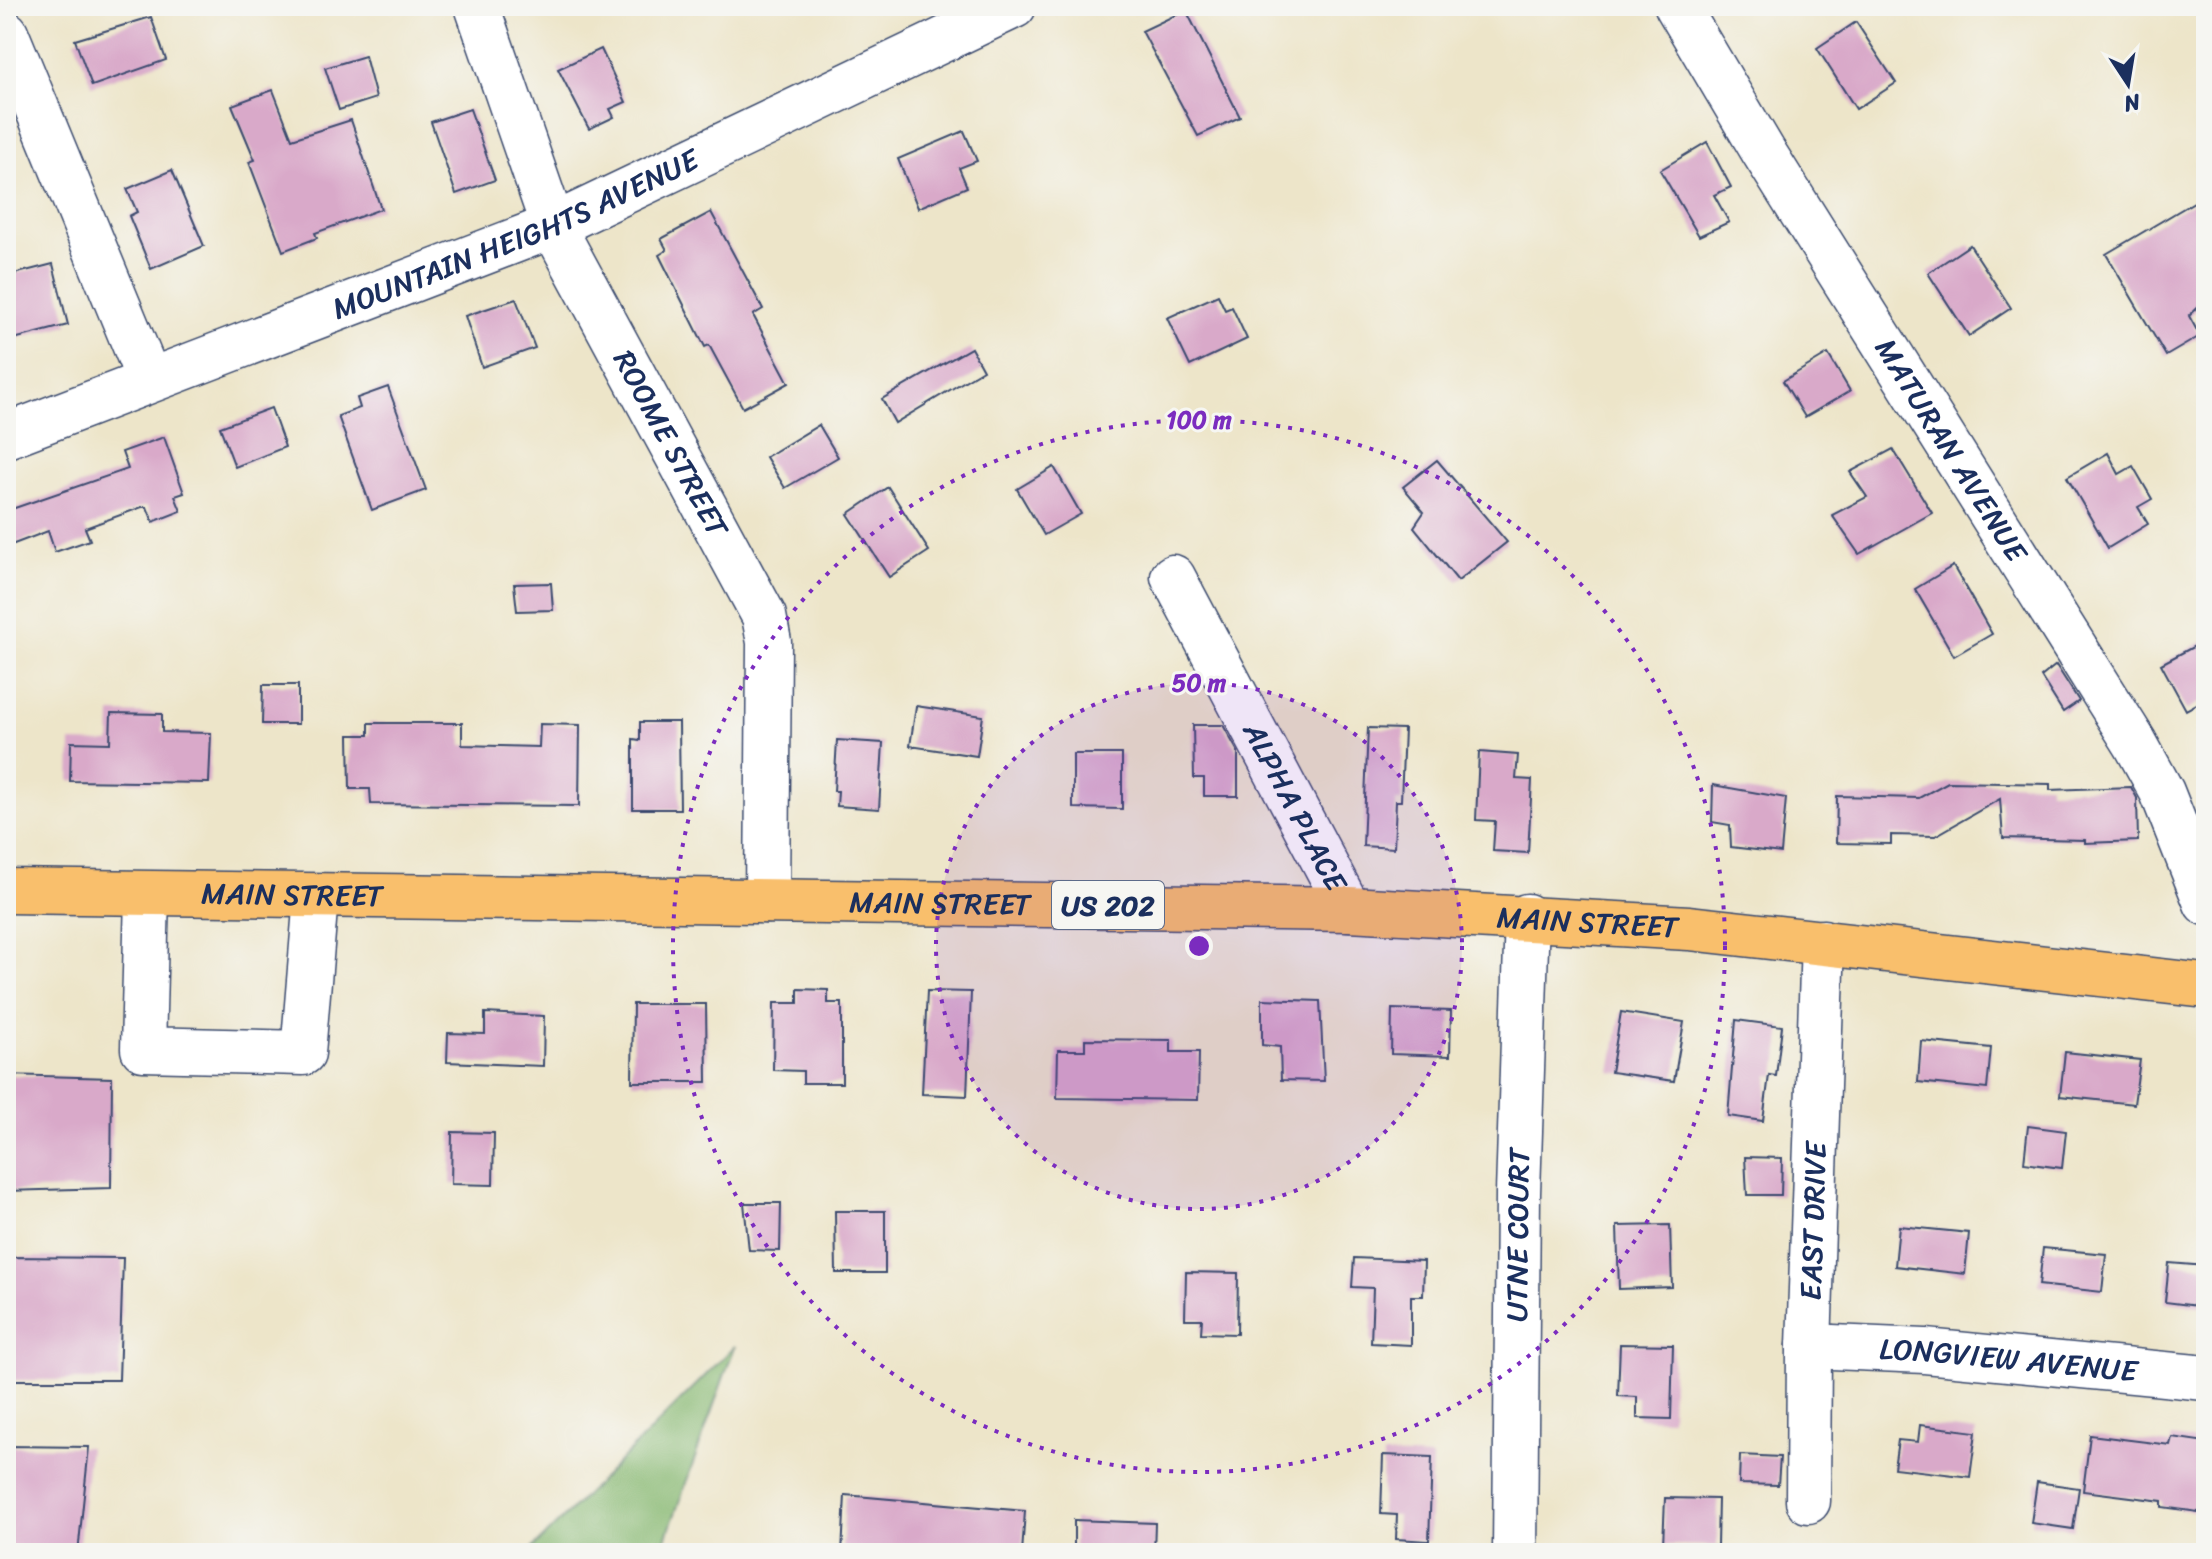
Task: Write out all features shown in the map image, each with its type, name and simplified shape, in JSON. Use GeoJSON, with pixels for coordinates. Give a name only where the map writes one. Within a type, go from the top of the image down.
{"type":"FeatureCollection","features":[{"type":"Feature","properties":{"kind":"main road","name":"MAIN STREET"},"geometry":{"type":"LineString","coordinates":[[6,891],[1349,909],[1527,916],[1689,928],[2206,986]]}},
{"type":"Feature","properties":{"kind":"street","name":"ROOME STREET"},"geometry":{"type":"LineString","coordinates":[[477,6],[553,226],[764,616],[769,642],[767,901]]}},
{"type":"Feature","properties":{"kind":"street","name":"MOUNTAIN HEIGHTS AVENUE"},"geometry":{"type":"LineString","coordinates":[[6,436],[553,226],[1014,6]]}},
{"type":"Feature","properties":{"kind":"street","name":"MATURAN AVENUE"},"geometry":{"type":"LineString","coordinates":[[1677,6],[1763,151],[2135,743],[2162,792],[2206,903]]}},
{"type":"Feature","properties":{"kind":"street"},"geometry":{"type":"LineString","coordinates":[[6,33],[149,380]]}},
{"type":"Feature","properties":{"kind":"street","name":"ALPHA PLACE"},"geometry":{"type":"LineString","coordinates":[[1173,577],[1349,909]]}},
{"type":"Feature","properties":{"kind":"street"},"geometry":{"type":"LineString","coordinates":[[147,895],[143,1049],[303,1053],[316,897]]}},
{"type":"Feature","properties":{"kind":"street","name":"UTNE COURT"},"geometry":{"type":"LineString","coordinates":[[1515,1553],[1518,1193],[1527,916]]}},
{"type":"Feature","properties":{"kind":"street","name":"EAST DRIVE"},"geometry":{"type":"LineString","coordinates":[[1808,1501],[1809,1346],[1823,942]]}},
{"type":"Feature","properties":{"kind":"street","name":"LONGVIEW AVENUE"},"geometry":{"type":"LineString","coordinates":[[1809,1346],[1925,1351],[2206,1378]]}},
{"type":"Feature","properties":{"kind":"green space"},"geometry":{"type":"Polygon","coordinates":[[[735,1346],[661,1553],[528,1553],[735,1346]]]}},
{"type":"Feature","properties":{"kind":"building"},"geometry":{"type":"Polygon","coordinates":[[[1186,10],[1240,117],[1198,136],[1142,31],[1186,10]]]}},
{"type":"Feature","properties":{"kind":"building"},"geometry":{"type":"Polygon","coordinates":[[[151,17],[166,60],[92,86],[75,40],[151,17]]]}},
{"type":"Feature","properties":{"kind":"building"},"geometry":{"type":"Polygon","coordinates":[[[1856,22],[1896,83],[1856,109],[1817,48],[1856,22]]]}},
{"type":"Feature","properties":{"kind":"building"},"geometry":{"type":"Polygon","coordinates":[[[601,49],[626,102],[610,109],[614,117],[589,129],[558,69],[601,49]]]}},
{"type":"Feature","properties":{"kind":"building"},"geometry":{"type":"Polygon","coordinates":[[[365,56],[376,98],[339,110],[325,68],[365,56]]]}},
{"type":"Feature","properties":{"kind":"building"},"geometry":{"type":"Polygon","coordinates":[[[273,90],[292,139],[351,120],[381,209],[315,233],[317,238],[283,251],[249,162],[255,160],[232,105],[273,90]]]}},
{"type":"Feature","properties":{"kind":"building"},"geometry":{"type":"Polygon","coordinates":[[[470,109],[495,180],[456,194],[431,122],[470,109]]]}},
{"type":"Feature","properties":{"kind":"building"},"geometry":{"type":"Polygon","coordinates":[[[964,131],[977,161],[959,168],[967,187],[918,208],[898,159],[964,131]]]}},
{"type":"Feature","properties":{"kind":"building"},"geometry":{"type":"Polygon","coordinates":[[[1707,142],[1731,187],[1714,195],[1729,222],[1699,236],[1660,170],[1707,142]]]}},
{"type":"Feature","properties":{"kind":"building"},"geometry":{"type":"Polygon","coordinates":[[[172,170],[204,246],[151,269],[129,216],[137,212],[127,189],[172,170]]]}},
{"type":"Feature","properties":{"kind":"building"},"geometry":{"type":"Polygon","coordinates":[[[2206,195],[2206,300],[2189,316],[2200,336],[2166,356],[2106,254],[2206,195]]]}},
{"type":"Feature","properties":{"kind":"building"},"geometry":{"type":"Polygon","coordinates":[[[711,212],[763,309],[753,315],[789,383],[743,408],[709,345],[705,347],[659,255],[667,250],[661,239],[711,212]]]}},
{"type":"Feature","properties":{"kind":"building"},"geometry":{"type":"Polygon","coordinates":[[[1970,245],[2011,308],[1969,336],[1928,273],[1970,245]]]}},
{"type":"Feature","properties":{"kind":"building"},"geometry":{"type":"Polygon","coordinates":[[[53,264],[68,325],[6,341],[6,276],[53,264]]]}},
{"type":"Feature","properties":{"kind":"building"},"geometry":{"type":"Polygon","coordinates":[[[1218,295],[1225,310],[1232,307],[1247,339],[1190,366],[1167,318],[1218,295]]]}},
{"type":"Feature","properties":{"kind":"building"},"geometry":{"type":"Polygon","coordinates":[[[516,299],[535,348],[482,367],[465,316],[516,299]]]}},
{"type":"Feature","properties":{"kind":"building"},"geometry":{"type":"Polygon","coordinates":[[[971,348],[983,370],[895,423],[882,399],[971,348]]]}},
{"type":"Feature","properties":{"kind":"building"},"geometry":{"type":"Polygon","coordinates":[[[1828,354],[1850,391],[1805,417],[1783,381],[1828,354]]]}},
{"type":"Feature","properties":{"kind":"building"},"geometry":{"type":"Polygon","coordinates":[[[388,387],[426,490],[372,510],[338,416],[360,408],[357,398],[388,387]]]}},
{"type":"Feature","properties":{"kind":"building"},"geometry":{"type":"Polygon","coordinates":[[[271,408],[285,447],[235,467],[220,427],[271,408]]]}},
{"type":"Feature","properties":{"kind":"building"},"geometry":{"type":"Polygon","coordinates":[[[819,425],[838,457],[785,488],[766,457],[819,425]]]}},
{"type":"Feature","properties":{"kind":"building"},"geometry":{"type":"Polygon","coordinates":[[[164,437],[184,493],[175,496],[181,511],[153,522],[147,507],[142,507],[85,528],[90,540],[55,552],[48,531],[6,547],[6,511],[128,469],[122,452],[164,437]]]}},
{"type":"Feature","properties":{"kind":"building"},"geometry":{"type":"Polygon","coordinates":[[[1893,449],[1932,513],[1859,554],[1832,515],[1867,497],[1850,472],[1893,449]]]}},
{"type":"Feature","properties":{"kind":"building"},"geometry":{"type":"Polygon","coordinates":[[[2108,453],[2119,474],[2133,466],[2152,499],[2138,507],[2148,524],[2108,548],[2067,477],[2108,453]]]}},
{"type":"Feature","properties":{"kind":"building"},"geometry":{"type":"Polygon","coordinates":[[[1437,460],[1507,542],[1458,581],[1414,527],[1424,512],[1403,487],[1437,460]]]}},
{"type":"Feature","properties":{"kind":"building"},"geometry":{"type":"Polygon","coordinates":[[[1054,467],[1081,514],[1044,535],[1017,489],[1054,467]]]}},
{"type":"Feature","properties":{"kind":"building"},"geometry":{"type":"Polygon","coordinates":[[[888,487],[929,551],[889,577],[848,514],[888,487]]]}},
{"type":"Feature","properties":{"kind":"building"},"geometry":{"type":"Polygon","coordinates":[[[1953,566],[1992,634],[1954,656],[1915,589],[1953,566]]]}},
{"type":"Feature","properties":{"kind":"building"},"geometry":{"type":"Polygon","coordinates":[[[551,583],[553,610],[517,611],[514,584],[551,583]]]}},
{"type":"Feature","properties":{"kind":"building"},"geometry":{"type":"Polygon","coordinates":[[[2206,640],[2206,699],[2186,710],[2161,664],[2206,640]]]}},
{"type":"Feature","properties":{"kind":"building"},"geometry":{"type":"Polygon","coordinates":[[[2056,665],[2079,701],[2063,712],[2041,677],[2056,665]]]}},
{"type":"Feature","properties":{"kind":"building"},"geometry":{"type":"Polygon","coordinates":[[[263,685],[298,685],[298,724],[262,724],[263,685]]]}},
{"type":"Feature","properties":{"kind":"building"},"geometry":{"type":"Polygon","coordinates":[[[916,706],[983,716],[977,756],[910,746],[916,706]]]}},
{"type":"Feature","properties":{"kind":"building"},"geometry":{"type":"Polygon","coordinates":[[[111,713],[162,714],[162,732],[211,733],[209,783],[70,781],[71,742],[110,743],[111,713]]]}},
{"type":"Feature","properties":{"kind":"building"},"geometry":{"type":"Polygon","coordinates":[[[640,722],[679,722],[680,809],[633,809],[633,739],[640,740],[640,722]]]}},
{"type":"Feature","properties":{"kind":"building"},"geometry":{"type":"Polygon","coordinates":[[[369,723],[462,723],[462,745],[539,747],[540,724],[580,725],[579,806],[371,804],[370,789],[350,789],[349,735],[369,735],[369,723]]]}},
{"type":"Feature","properties":{"kind":"building"},"geometry":{"type":"Polygon","coordinates":[[[1193,725],[1223,725],[1238,752],[1238,796],[1204,796],[1204,778],[1194,778],[1193,725]]]}},
{"type":"Feature","properties":{"kind":"building"},"geometry":{"type":"Polygon","coordinates":[[[1368,728],[1404,729],[1401,801],[1396,801],[1394,848],[1363,846],[1368,728]]]}},
{"type":"Feature","properties":{"kind":"building"},"geometry":{"type":"Polygon","coordinates":[[[837,740],[883,743],[879,809],[837,806],[838,791],[834,791],[837,740]]]}},
{"type":"Feature","properties":{"kind":"building"},"geometry":{"type":"Polygon","coordinates":[[[1479,752],[1518,755],[1516,779],[1532,780],[1528,853],[1493,851],[1495,821],[1476,820],[1479,752]]]}},
{"type":"Feature","properties":{"kind":"building"},"geometry":{"type":"Polygon","coordinates":[[[1073,754],[1122,754],[1122,809],[1073,808],[1073,754]]]}},
{"type":"Feature","properties":{"kind":"building"},"geometry":{"type":"Polygon","coordinates":[[[1948,782],[2050,784],[2050,790],[2131,787],[2137,798],[2138,841],[2085,843],[2085,840],[2003,838],[2000,799],[1935,836],[1891,835],[1891,844],[1836,843],[1837,796],[1919,798],[1948,782]]]}},
{"type":"Feature","properties":{"kind":"building"},"geometry":{"type":"Polygon","coordinates":[[[1713,785],[1786,798],[1781,853],[1731,847],[1730,825],[1712,822],[1713,785]]]}},
{"type":"Feature","properties":{"kind":"building"},"geometry":{"type":"Polygon","coordinates":[[[798,989],[828,990],[828,1003],[842,1003],[842,1083],[803,1083],[803,1071],[773,1070],[774,1003],[798,1003],[798,989]]]}},
{"type":"Feature","properties":{"kind":"building"},"geometry":{"type":"Polygon","coordinates":[[[927,991],[971,992],[967,1096],[922,1094],[927,991]]]}},
{"type":"Feature","properties":{"kind":"building"},"geometry":{"type":"Polygon","coordinates":[[[1262,999],[1320,1001],[1324,1081],[1281,1080],[1280,1047],[1262,1045],[1262,999]]]}},
{"type":"Feature","properties":{"kind":"building"},"geometry":{"type":"Polygon","coordinates":[[[633,1004],[706,1004],[707,1082],[632,1082],[633,1004]]]}},
{"type":"Feature","properties":{"kind":"building"},"geometry":{"type":"Polygon","coordinates":[[[1392,1009],[1451,1011],[1450,1056],[1391,1054],[1392,1009]]]}},
{"type":"Feature","properties":{"kind":"building"},"geometry":{"type":"Polygon","coordinates":[[[1621,1012],[1684,1022],[1674,1081],[1611,1072],[1621,1012]]]}},
{"type":"Feature","properties":{"kind":"building"},"geometry":{"type":"Polygon","coordinates":[[[485,1013],[544,1016],[543,1066],[447,1062],[448,1033],[485,1034],[485,1013]]]}},
{"type":"Feature","properties":{"kind":"building"},"geometry":{"type":"Polygon","coordinates":[[[1736,1020],[1782,1026],[1776,1076],[1769,1075],[1763,1121],[1728,1116],[1736,1020]]]}},
{"type":"Feature","properties":{"kind":"building"},"geometry":{"type":"Polygon","coordinates":[[[1085,1039],[1171,1040],[1171,1052],[1199,1052],[1198,1100],[1057,1098],[1058,1050],[1085,1050],[1085,1039]]]}},
{"type":"Feature","properties":{"kind":"building"},"geometry":{"type":"Polygon","coordinates":[[[1921,1041],[1991,1048],[1987,1089],[1918,1082],[1921,1041]]]}},
{"type":"Feature","properties":{"kind":"building"},"geometry":{"type":"Polygon","coordinates":[[[2065,1052],[2140,1060],[2134,1104],[2060,1096],[2065,1052]]]}},
{"type":"Feature","properties":{"kind":"building"},"geometry":{"type":"Polygon","coordinates":[[[6,1075],[112,1078],[111,1188],[6,1191],[6,1075]]]}},
{"type":"Feature","properties":{"kind":"building"},"geometry":{"type":"Polygon","coordinates":[[[2028,1126],[2066,1131],[2062,1168],[2024,1163],[2028,1126]]]}},
{"type":"Feature","properties":{"kind":"building"},"geometry":{"type":"Polygon","coordinates":[[[452,1132],[494,1133],[493,1185],[451,1184],[452,1132]]]}},
{"type":"Feature","properties":{"kind":"building"},"geometry":{"type":"Polygon","coordinates":[[[1745,1157],[1782,1158],[1781,1195],[1747,1195],[1745,1157]]]}},
{"type":"Feature","properties":{"kind":"building"},"geometry":{"type":"Polygon","coordinates":[[[744,1203],[781,1203],[780,1251],[749,1250],[744,1203]]]}},
{"type":"Feature","properties":{"kind":"building"},"geometry":{"type":"Polygon","coordinates":[[[835,1211],[885,1211],[885,1273],[836,1273],[835,1211]]]}},
{"type":"Feature","properties":{"kind":"building"},"geometry":{"type":"Polygon","coordinates":[[[1670,1225],[1672,1287],[1619,1289],[1617,1226],[1670,1225]]]}},
{"type":"Feature","properties":{"kind":"building"},"geometry":{"type":"Polygon","coordinates":[[[1899,1226],[1969,1233],[1965,1274],[1895,1266],[1899,1226]]]}},
{"type":"Feature","properties":{"kind":"building"},"geometry":{"type":"Polygon","coordinates":[[[2043,1248],[2106,1254],[2102,1292],[2039,1285],[2043,1248]]]}},
{"type":"Feature","properties":{"kind":"building"},"geometry":{"type":"Polygon","coordinates":[[[6,1257],[123,1258],[119,1380],[6,1380],[6,1257]]]}},
{"type":"Feature","properties":{"kind":"building"},"geometry":{"type":"Polygon","coordinates":[[[1354,1258],[1424,1261],[1423,1296],[1411,1296],[1411,1345],[1371,1343],[1373,1288],[1352,1287],[1354,1258]]]}},
{"type":"Feature","properties":{"kind":"building"},"geometry":{"type":"Polygon","coordinates":[[[2169,1263],[2206,1266],[2206,1307],[2165,1302],[2169,1263]]]}},
{"type":"Feature","properties":{"kind":"building"},"geometry":{"type":"Polygon","coordinates":[[[1186,1272],[1238,1273],[1237,1334],[1201,1333],[1202,1319],[1185,1319],[1186,1272]]]}},
{"type":"Feature","properties":{"kind":"building"},"geometry":{"type":"Polygon","coordinates":[[[1620,1344],[1673,1345],[1671,1419],[1637,1418],[1637,1397],[1618,1396],[1620,1344]]]}},
{"type":"Feature","properties":{"kind":"building"},"geometry":{"type":"Polygon","coordinates":[[[1920,1425],[1976,1432],[1970,1477],[1894,1468],[1898,1440],[1918,1442],[1920,1425]]]}},
{"type":"Feature","properties":{"kind":"building"},"geometry":{"type":"Polygon","coordinates":[[[2090,1435],[2170,1445],[2172,1437],[2206,1442],[2206,1513],[2162,1507],[2162,1501],[2083,1491],[2090,1435]]]}},
{"type":"Feature","properties":{"kind":"building"},"geometry":{"type":"Polygon","coordinates":[[[6,1446],[89,1447],[78,1553],[6,1551],[6,1446]]]}},
{"type":"Feature","properties":{"kind":"building"},"geometry":{"type":"Polygon","coordinates":[[[1383,1455],[1432,1457],[1429,1541],[1396,1539],[1397,1515],[1381,1514],[1383,1455]]]}},
{"type":"Feature","properties":{"kind":"building"},"geometry":{"type":"Polygon","coordinates":[[[1740,1455],[1780,1457],[1778,1485],[1739,1484],[1740,1455]]]}},
{"type":"Feature","properties":{"kind":"building"},"geometry":{"type":"Polygon","coordinates":[[[2037,1482],[2079,1488],[2073,1529],[2031,1523],[2037,1482]]]}},
{"type":"Feature","properties":{"kind":"building"},"geometry":{"type":"Polygon","coordinates":[[[845,1495],[1025,1511],[1022,1553],[842,1553],[845,1495]]]}},
{"type":"Feature","properties":{"kind":"building"},"geometry":{"type":"Polygon","coordinates":[[[1665,1498],[1718,1499],[1717,1546],[1663,1545],[1665,1498]]]}},
{"type":"Feature","properties":{"kind":"building"},"geometry":{"type":"Polygon","coordinates":[[[1074,1520],[1155,1523],[1154,1553],[1074,1553],[1074,1520]]]}}]}
